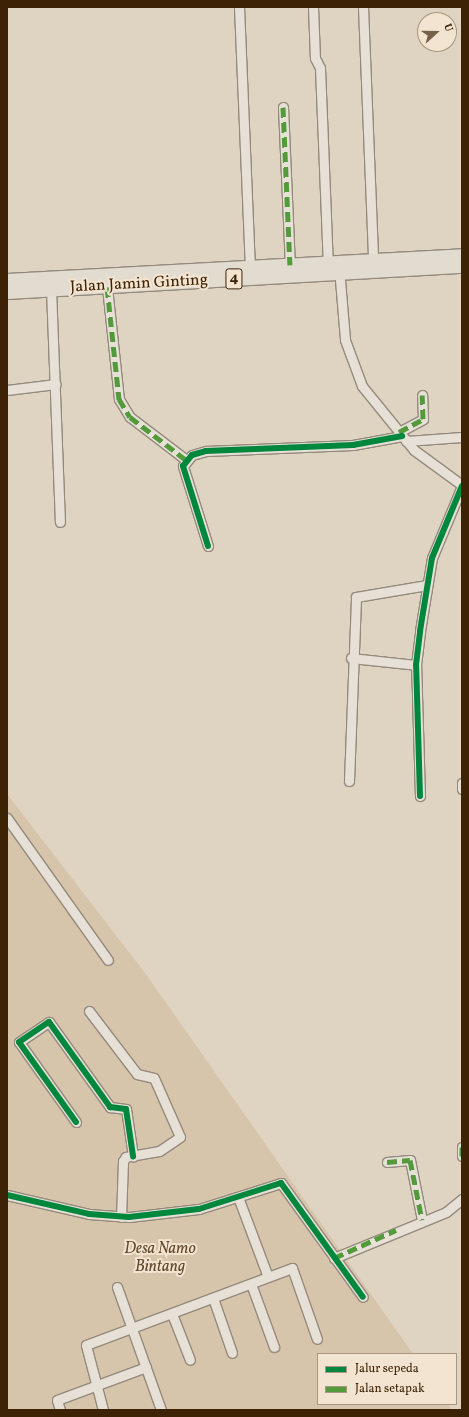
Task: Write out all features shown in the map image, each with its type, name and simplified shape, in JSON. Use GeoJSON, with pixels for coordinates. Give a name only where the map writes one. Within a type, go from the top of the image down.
{"type":"FeatureCollection","features":[{"type":"Feature","properties":{"kind":"highway","name":"Jalan Jamin Ginting"},"geometry":{"type":"LineString","coordinates":[[7,280],[290,265],[333,269],[373,261],[462,256]]}},
{"type":"Feature","properties":{"kind":"highway","name":"Jalan Jamin Ginting"},"geometry":{"type":"LineString","coordinates":[[7,292],[107,287],[333,269],[462,266]]}},
{"type":"Feature","properties":{"kind":"street"},"geometry":{"type":"LineString","coordinates":[[239,7],[250,267]]}},
{"type":"Feature","properties":{"kind":"street"},"geometry":{"type":"LineString","coordinates":[[313,7],[315,58],[320,68],[333,269],[345,340],[355,372],[402,436],[435,467],[462,486],[432,558],[416,665],[420,796]]}},
{"type":"Feature","properties":{"kind":"street"},"geometry":{"type":"LineString","coordinates":[[363,7],[373,261]]}},
{"type":"Feature","properties":{"kind":"street"},"geometry":{"type":"LineString","coordinates":[[283,107],[290,265]]}},
{"type":"Feature","properties":{"kind":"street"},"geometry":{"type":"LineString","coordinates":[[107,287],[119,399],[130,417],[185,459]]}},
{"type":"Feature","properties":{"kind":"street"},"geometry":{"type":"LineString","coordinates":[[50,290],[56,384],[60,522]]}},
{"type":"Feature","properties":{"kind":"street"},"geometry":{"type":"LineString","coordinates":[[7,390],[56,384]]}},
{"type":"Feature","properties":{"kind":"street"},"geometry":{"type":"LineString","coordinates":[[402,436],[423,419],[422,395]]}},
{"type":"Feature","properties":{"kind":"street"},"geometry":{"type":"LineString","coordinates":[[185,459],[206,451],[353,444],[402,436],[462,437]]}},
{"type":"Feature","properties":{"kind":"street"},"geometry":{"type":"LineString","coordinates":[[185,459],[183,466],[208,546]]}},
{"type":"Feature","properties":{"kind":"street"},"geometry":{"type":"LineString","coordinates":[[349,781],[351,658],[357,596],[427,585]]}},
{"type":"Feature","properties":{"kind":"street"},"geometry":{"type":"LineString","coordinates":[[351,658],[416,665]]}},
{"type":"Feature","properties":{"kind":"street"},"geometry":{"type":"LineString","coordinates":[[462,784],[462,789]]}},
{"type":"Feature","properties":{"kind":"street"},"geometry":{"type":"LineString","coordinates":[[7,818],[108,960]]}},
{"type":"Feature","properties":{"kind":"street"},"geometry":{"type":"LineString","coordinates":[[89,1011],[138,1074],[154,1078],[180,1136],[159,1151],[133,1156],[122,1161],[121,1217]]}},
{"type":"Feature","properties":{"kind":"street"},"geometry":{"type":"LineString","coordinates":[[76,1122],[19,1042],[49,1022],[110,1107],[126,1109],[133,1156]]}},
{"type":"Feature","properties":{"kind":"street"},"geometry":{"type":"LineString","coordinates":[[462,1147],[462,1156]]}},
{"type":"Feature","properties":{"kind":"street"},"geometry":{"type":"LineString","coordinates":[[387,1162],[410,1160],[422,1220]]}},
{"type":"Feature","properties":{"kind":"street"},"geometry":{"type":"LineString","coordinates":[[7,1195],[89,1214],[121,1217],[199,1208],[281,1183],[363,1297]]}},
{"type":"Feature","properties":{"kind":"street"},"geometry":{"type":"LineString","coordinates":[[238,1197],[268,1277]]}},
{"type":"Feature","properties":{"kind":"street"},"geometry":{"type":"LineString","coordinates":[[334,1258],[422,1220],[446,1212],[462,1199]]}},
{"type":"Feature","properties":{"kind":"street"},"geometry":{"type":"LineString","coordinates":[[103,1410],[86,1345],[292,1268],[317,1339]]}},
{"type":"Feature","properties":{"kind":"street"},"geometry":{"type":"LineString","coordinates":[[251,1284],[274,1347]]}},
{"type":"Feature","properties":{"kind":"street"},"geometry":{"type":"LineString","coordinates":[[117,1287],[146,1367],[159,1409]]}},
{"type":"Feature","properties":{"kind":"street"},"geometry":{"type":"LineString","coordinates":[[213,1298],[232,1354]]}},
{"type":"Feature","properties":{"kind":"street"},"geometry":{"type":"LineString","coordinates":[[172,1314],[190,1360]]}},
{"type":"Feature","properties":{"kind":"street"},"geometry":{"type":"LineString","coordinates":[[60,1410],[57,1400],[146,1367]]}},
{"type":"Feature","properties":{"kind":"green space","name":"Desa Namo Bintang"},"geometry":{"type":"Polygon","coordinates":[[[7,794],[145,973],[412,1353],[317,1353],[317,1405],[449,1405],[452,1410],[7,1410],[7,794]]]}},
{"type":"Feature","properties":{"kind":"marked path"},"geometry":{"type":"LineString","coordinates":[[283,107],[290,265]]}},
{"type":"Feature","properties":{"kind":"marked path"},"geometry":{"type":"LineString","coordinates":[[107,287],[119,399],[130,417],[185,459]]}},
{"type":"Feature","properties":{"kind":"marked path"},"geometry":{"type":"LineString","coordinates":[[399,432],[423,419],[422,395]]}},
{"type":"Feature","properties":{"kind":"marked path"},"geometry":{"type":"LineString","coordinates":[[462,1147],[462,1156]]}},
{"type":"Feature","properties":{"kind":"marked path"},"geometry":{"type":"LineString","coordinates":[[387,1162],[410,1160],[422,1220]]}},
{"type":"Feature","properties":{"kind":"marked path"},"geometry":{"type":"LineString","coordinates":[[334,1258],[396,1230]]}},
{"type":"Feature","properties":{"kind":"cycle path"},"geometry":{"type":"LineString","coordinates":[[208,546],[183,466],[192,455],[206,451],[353,445],[402,436]]}},
{"type":"Feature","properties":{"kind":"cycle path"},"geometry":{"type":"LineString","coordinates":[[420,796],[416,665],[420,631],[432,558],[462,486]]}},
{"type":"Feature","properties":{"kind":"cycle path"},"geometry":{"type":"LineString","coordinates":[[76,1122],[19,1042],[49,1022],[110,1107],[126,1109],[133,1156]]}},
{"type":"Feature","properties":{"kind":"cycle path"},"geometry":{"type":"LineString","coordinates":[[7,1195],[89,1214],[129,1217],[199,1209],[281,1183],[363,1297]]}}]}
